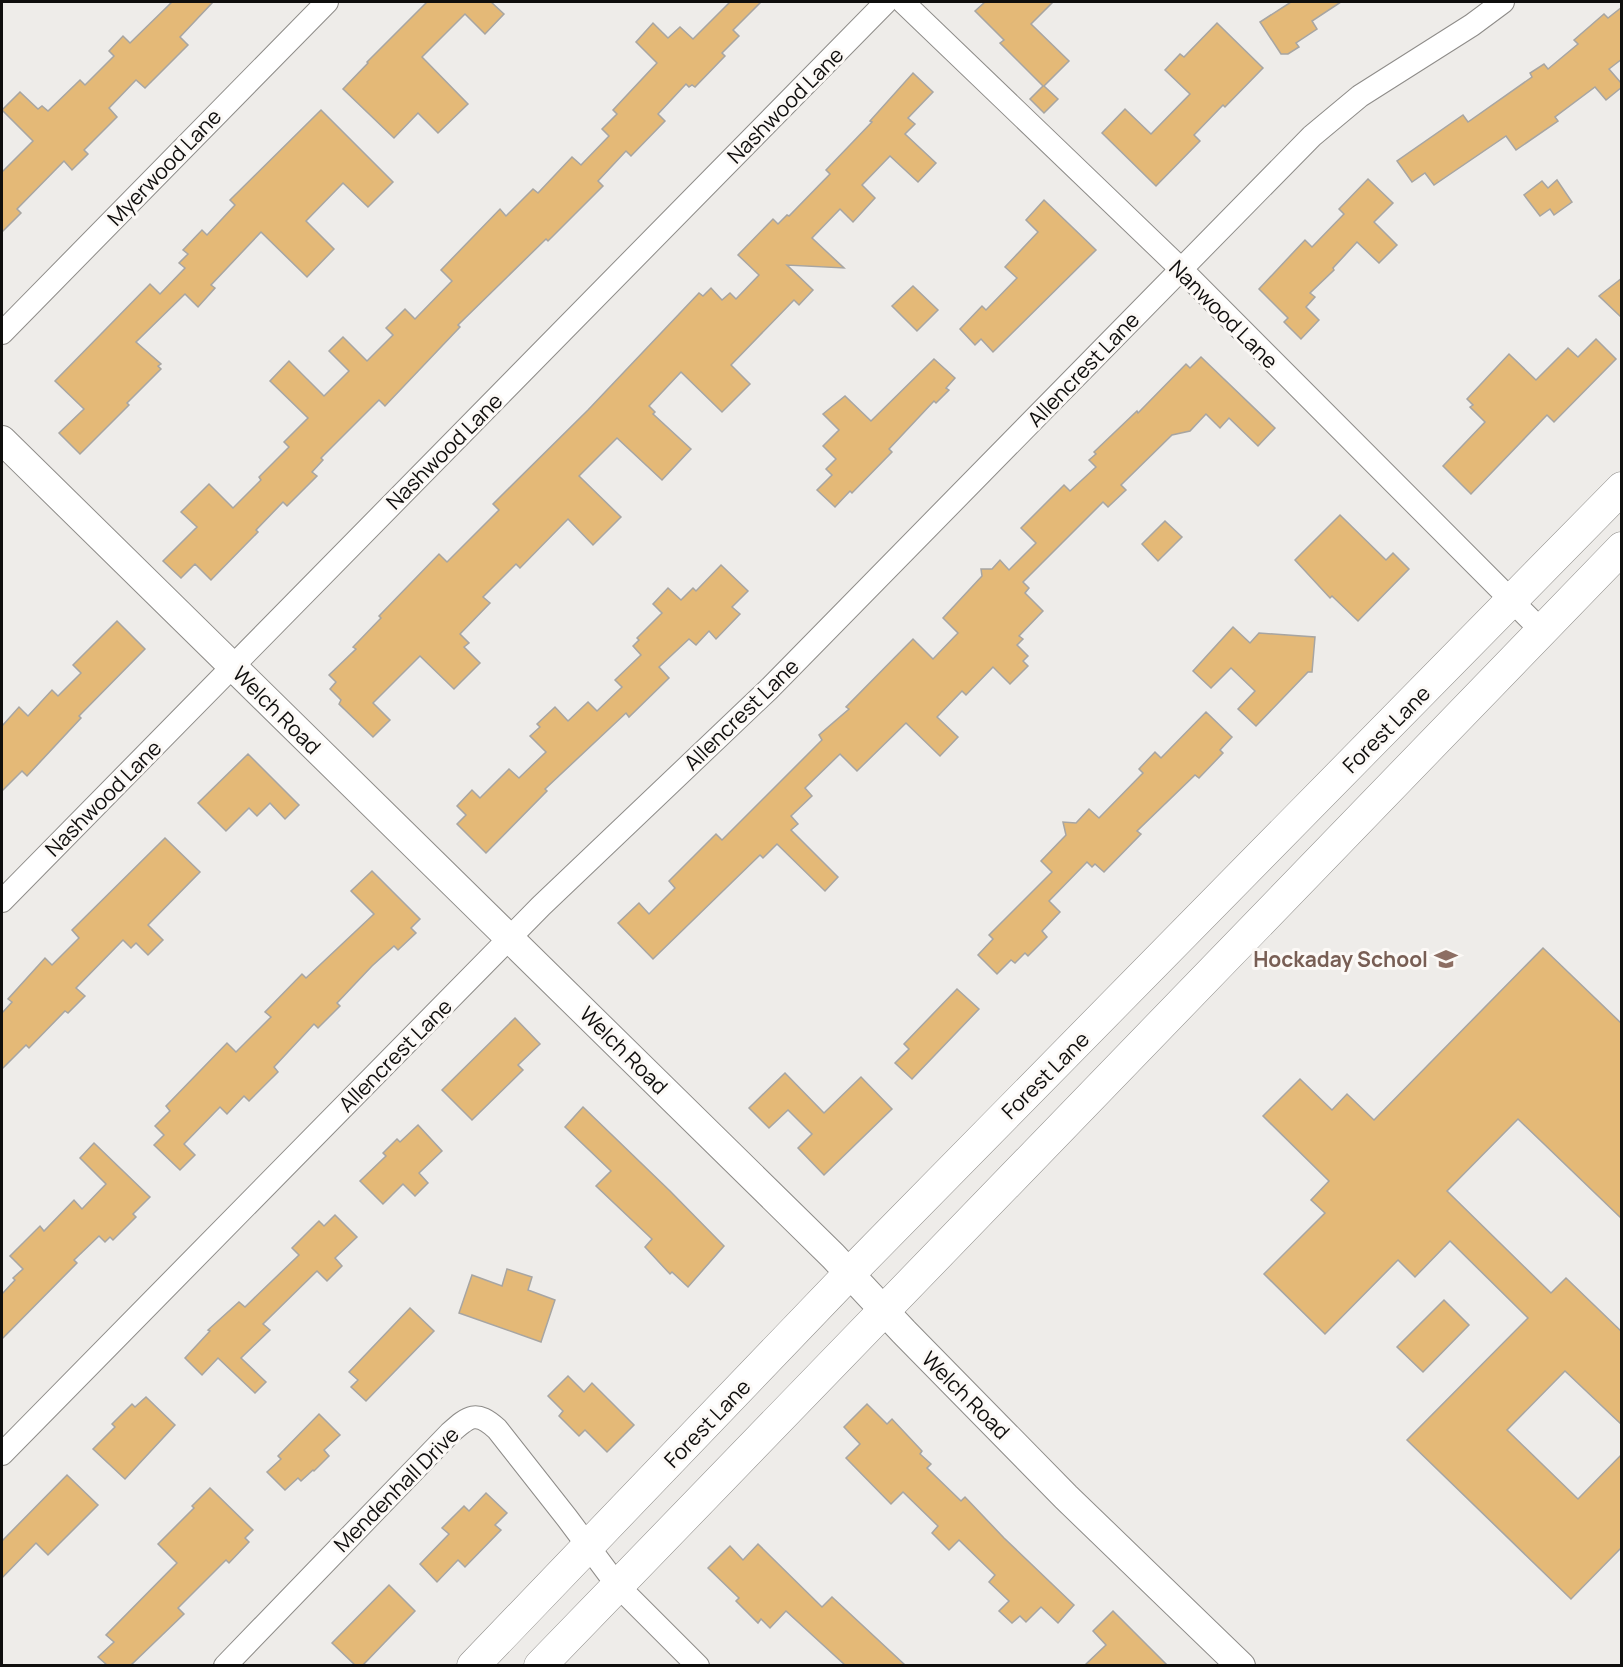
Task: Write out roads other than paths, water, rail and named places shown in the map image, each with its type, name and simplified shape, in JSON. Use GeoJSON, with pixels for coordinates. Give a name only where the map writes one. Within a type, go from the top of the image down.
{"type":"FeatureCollection","features":[{"type":"Feature","properties":{"kind":"main road","name":"Forest Lane"},"geometry":{"type":"LineString","coordinates":[[473,1665],[850,1273],[1622,488]]}},
{"type":"Feature","properties":{"kind":"main road","name":"Forest Lane"},"geometry":{"type":"LineString","coordinates":[[540,1665],[1622,548]]}},
{"type":"Feature","properties":{"kind":"main road"},"geometry":{"type":"LineString","coordinates":[[1201,916],[1234,948]]}},
{"type":"Feature","properties":{"kind":"street","name":"Myerwood Lane"},"geometry":{"type":"LineString","coordinates":[[2,333],[327,2]]}},
{"type":"Feature","properties":{"kind":"street","name":"Nashwood Lane"},"geometry":{"type":"LineString","coordinates":[[2,901],[886,2]]}},
{"type":"Feature","properties":{"kind":"street","name":"Nanwood Lane"},"geometry":{"type":"LineString","coordinates":[[903,2],[1181,269],[1541,630]]}},
{"type":"Feature","properties":{"kind":"street","name":"Allencrest Lane"},"geometry":{"type":"LineString","coordinates":[[2,1454],[510,938],[768,690],[1312,136],[1360,96],[1473,25],[1503,2]]}},
{"type":"Feature","properties":{"kind":"street","name":"Welch Road"},"geometry":{"type":"LineString","coordinates":[[2,440],[850,1273],[904,1332],[1066,1497],[1241,1665]]}},
{"type":"Feature","properties":{"kind":"street","name":"Mendenhall Drive"},"geometry":{"type":"LineString","coordinates":[[225,1665],[450,1433],[463,1421],[473,1417],[486,1419],[497,1429],[589,1546]]}},
{"type":"Feature","properties":{"kind":"street"},"geometry":{"type":"LineString","coordinates":[[589,1546],[617,1585],[698,1665]]}},
{"type":"Feature","properties":{"kind":"place","name":"Hockaday School"},"geometry":{"type":"Point","coordinates":[1446,959]}}]}
